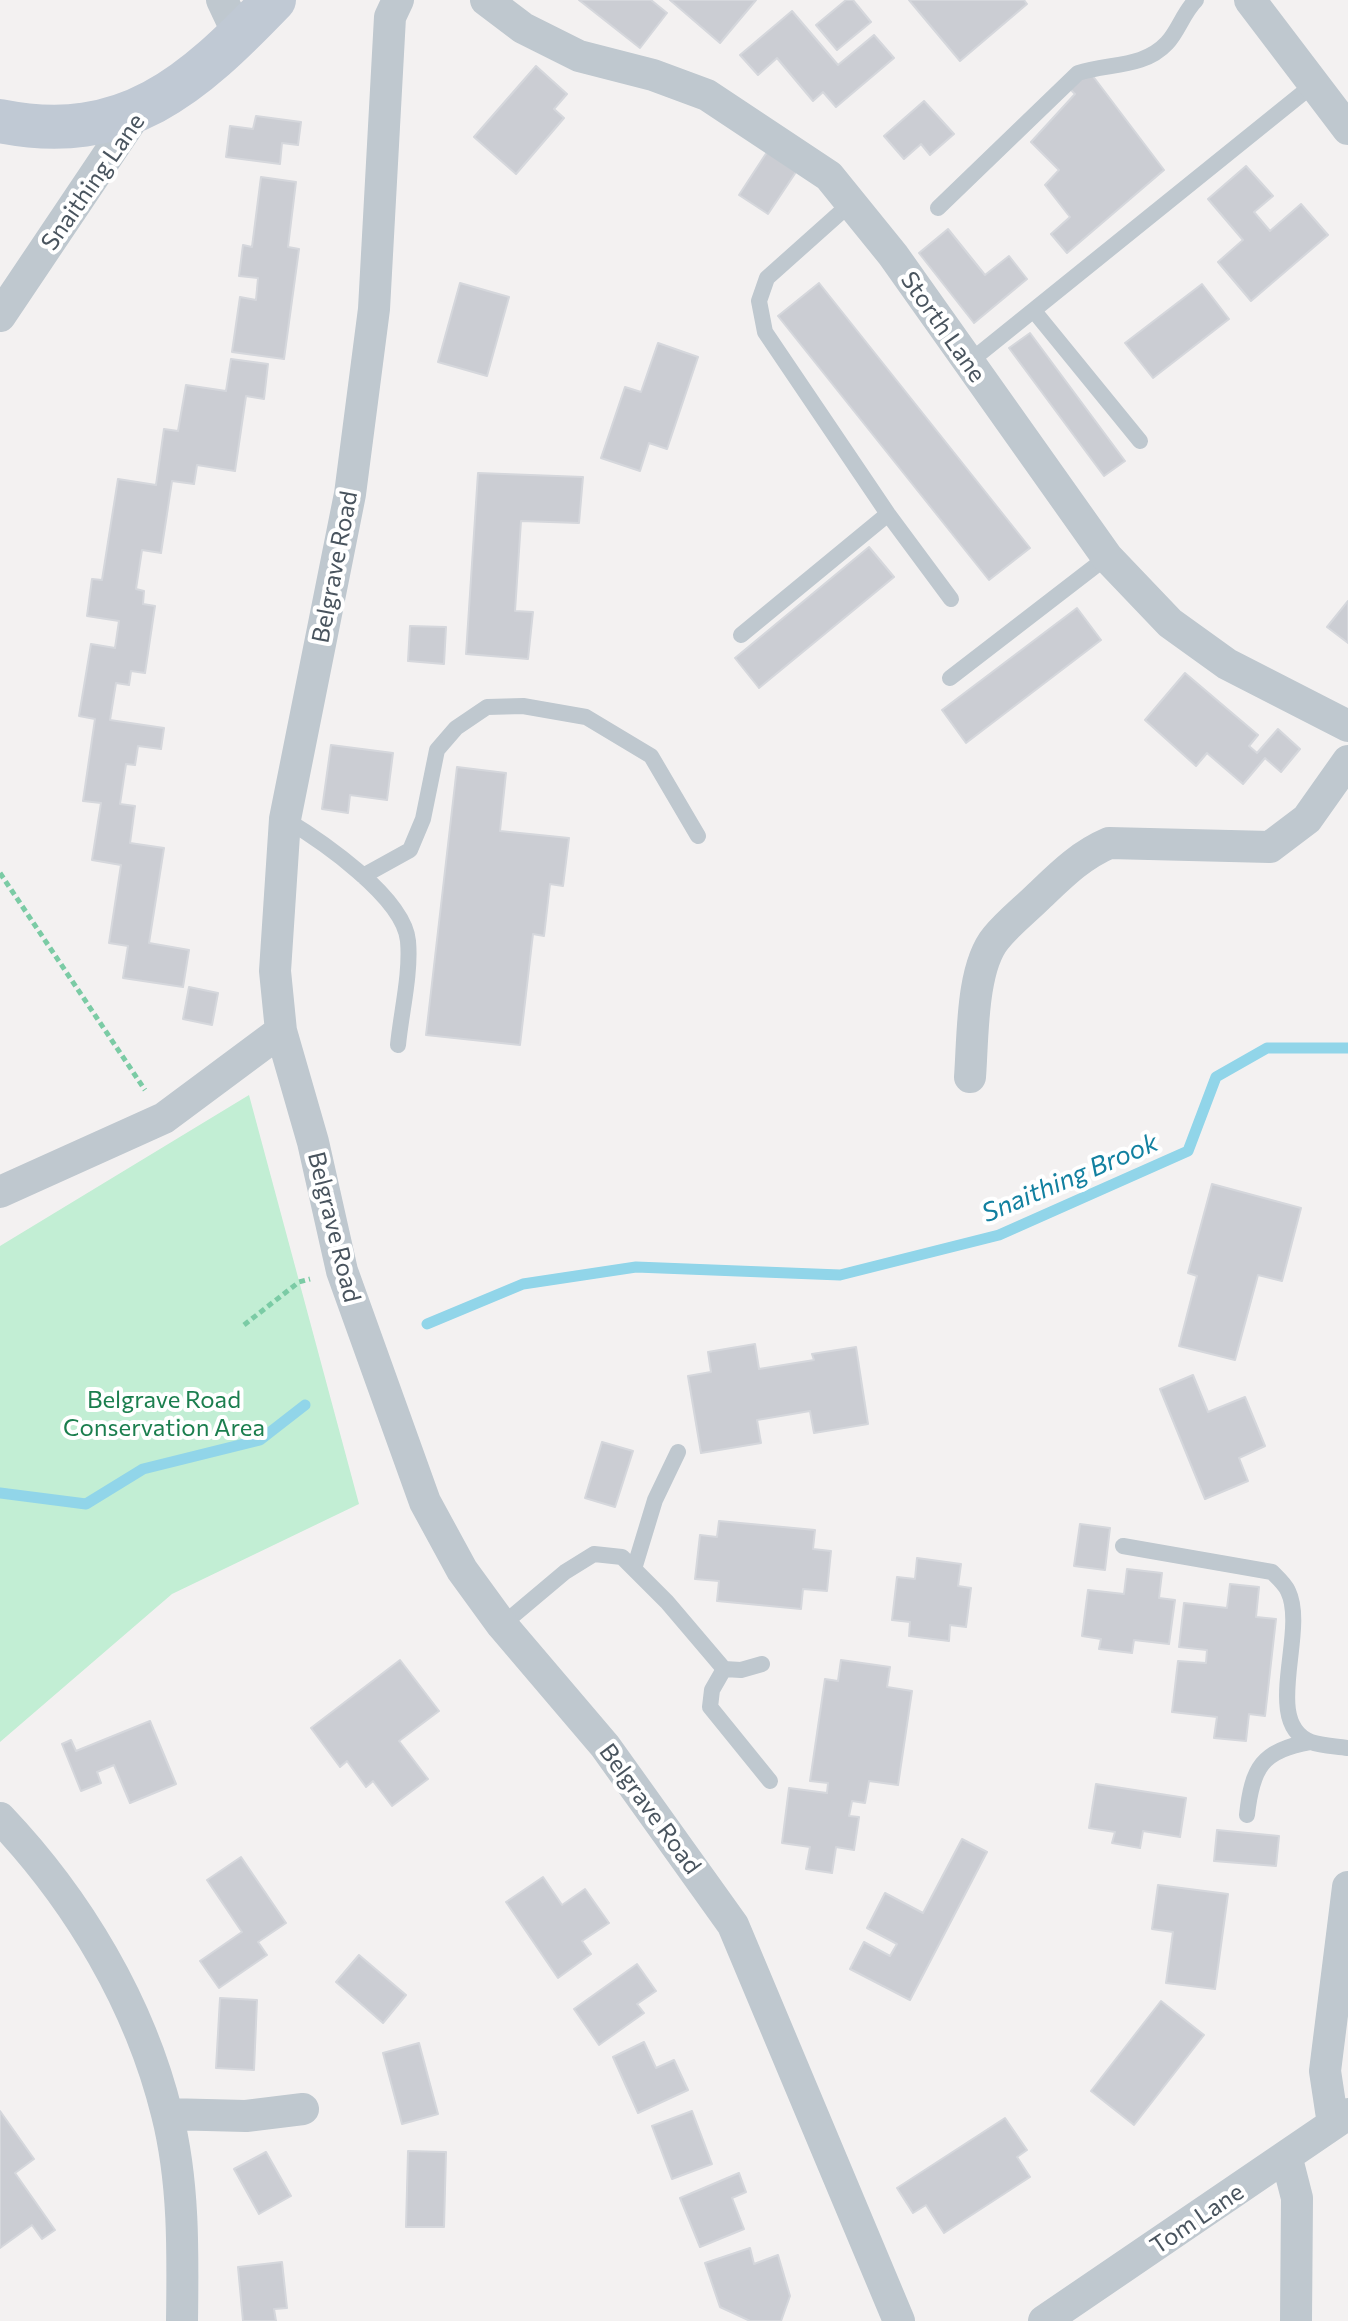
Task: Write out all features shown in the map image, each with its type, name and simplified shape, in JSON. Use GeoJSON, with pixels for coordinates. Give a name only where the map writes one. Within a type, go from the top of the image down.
{"type":"FeatureCollection","features":[{"type":"Feature","properties":{"kind":"street","name":"Snaithing Lane"},"geometry":{"type":"LineString","coordinates":[[0,316],[137,112],[208,64],[230,18],[274,0]]}},
{"type":"Feature","properties":{"kind":"street","name":"Belgrave Road"},"geometry":{"type":"LineString","coordinates":[[398,0],[390,17],[374,309],[350,494],[285,819],[275,971],[281,1031],[313,1142],[342,1271],[425,1502],[462,1570],[502,1625],[605,1746],[733,1925],[899,2321]]}},
{"type":"Feature","properties":{"kind":"street","name":"Storth Lane"},"geometry":{"type":"LineString","coordinates":[[486,0],[523,28],[579,56],[653,75],[707,95],[829,176],[893,255],[1107,557],[1170,623],[1227,664],[1348,726]]}},
{"type":"Feature","properties":{"kind":"street"},"geometry":{"type":"LineString","coordinates":[[1250,0],[1348,129]]}},
{"type":"Feature","properties":{"kind":"street"},"geometry":{"type":"LineString","coordinates":[[0,121],[59,128],[114,121],[137,112]]}},
{"type":"Feature","properties":{"kind":"street"},"geometry":{"type":"LineString","coordinates":[[970,1077],[975,1006],[985,956],[994,939],[1071,865],[1089,851],[1109,843],[1270,847],[1307,819],[1348,761]]}},
{"type":"Feature","properties":{"kind":"street"},"geometry":{"type":"LineString","coordinates":[[0,1192],[164,1118],[281,1031]]}},
{"type":"Feature","properties":{"kind":"street"},"geometry":{"type":"LineString","coordinates":[[0,1818],[36,1856],[87,1927],[131,2014],[167,2114],[184,2232],[182,2321]]}},
{"type":"Feature","properties":{"kind":"street"},"geometry":{"type":"LineString","coordinates":[[1340,2119],[1325,2071],[1348,1887]]}},
{"type":"Feature","properties":{"kind":"street"},"geometry":{"type":"LineString","coordinates":[[167,2114],[246,2116],[303,2109]]}},
{"type":"Feature","properties":{"kind":"street","name":"Tom Lane"},"geometry":{"type":"LineString","coordinates":[[1044,2321],[1287,2159],[1340,2119]]}},
{"type":"Feature","properties":{"kind":"street"},"geometry":{"type":"LineString","coordinates":[[1287,2159],[1297,2198],[1296,2321]]}},
{"type":"Feature","properties":{"kind":"lane"},"geometry":{"type":"LineString","coordinates":[[938,208],[1078,73],[1099,66],[1145,61],[1168,42],[1196,0]]}},
{"type":"Feature","properties":{"kind":"lane"},"geometry":{"type":"LineString","coordinates":[[968,363],[1314,84]]}},
{"type":"Feature","properties":{"kind":"lane"},"geometry":{"type":"LineString","coordinates":[[851,203],[767,278],[759,301],[765,332],[888,514],[951,599]]}},
{"type":"Feature","properties":{"kind":"lane"},"geometry":{"type":"LineString","coordinates":[[1034,311],[1140,441]]}},
{"type":"Feature","properties":{"kind":"lane"},"geometry":{"type":"LineString","coordinates":[[741,635],[888,514]]}},
{"type":"Feature","properties":{"kind":"lane"},"geometry":{"type":"LineString","coordinates":[[950,678],[1107,557]]}},
{"type":"Feature","properties":{"kind":"lane"},"geometry":{"type":"LineString","coordinates":[[363,876],[410,850],[423,819],[437,750],[456,728],[487,707],[523,706],[586,717],[651,756],[698,836]]}},
{"type":"Feature","properties":{"kind":"lane"},"geometry":{"type":"LineString","coordinates":[[285,819],[327,844],[363,876],[390,905],[408,939],[398,1045]]}},
{"type":"Feature","properties":{"kind":"lane"},"geometry":{"type":"LineString","coordinates":[[634,1569],[655,1500],[678,1452]]}},
{"type":"Feature","properties":{"kind":"lane"},"geometry":{"type":"LineString","coordinates":[[1123,1546],[1272,1572],[1288,1590],[1294,1619],[1286,1710],[1292,1729],[1310,1742]]}},
{"type":"Feature","properties":{"kind":"lane"},"geometry":{"type":"LineString","coordinates":[[502,1625],[565,1572],[594,1554],[622,1557],[724,1669],[741,1670],[762,1664]]}},
{"type":"Feature","properties":{"kind":"lane"},"geometry":{"type":"LineString","coordinates":[[724,1669],[712,1690],[710,1707],[770,1781]]}},
{"type":"Feature","properties":{"kind":"lane"},"geometry":{"type":"LineString","coordinates":[[1247,1815],[1251,1781],[1265,1758],[1285,1746],[1310,1742],[1348,1748]]}},
{"type":"Feature","properties":{"kind":"path"},"geometry":{"type":"LineString","coordinates":[[0,873],[164,1118]]}},
{"type":"Feature","properties":{"kind":"path"},"geometry":{"type":"LineString","coordinates":[[244,1325],[299,1282],[342,1271]]}},
{"type":"Feature","properties":{"kind":"green space","name":"Belgrave Road Conservation Area"},"geometry":{"type":"Polygon","coordinates":[[[249,1095],[359,1504],[172,1594],[0,1742],[0,1246],[249,1095]]]}},
{"type":"Feature","properties":{"kind":"building"},"geometry":{"type":"Polygon","coordinates":[[[579,0],[651,0],[667,13],[640,48],[579,0]]]}},
{"type":"Feature","properties":{"kind":"building"},"geometry":{"type":"Polygon","coordinates":[[[670,0],[756,0],[720,43],[670,0]]]}},
{"type":"Feature","properties":{"kind":"building"},"geometry":{"type":"Polygon","coordinates":[[[846,0],[853,0],[871,22],[837,50],[816,25],[846,0]]]}},
{"type":"Feature","properties":{"kind":"building"},"geometry":{"type":"Polygon","coordinates":[[[909,0],[1024,0],[1027,4],[960,61],[909,0]]]}},
{"type":"Feature","properties":{"kind":"building"},"geometry":{"type":"Polygon","coordinates":[[[792,11],[838,65],[874,35],[894,58],[836,107],[823,92],[813,101],[777,58],[758,75],[740,55],[792,11]]]}},
{"type":"Feature","properties":{"kind":"building"},"geometry":{"type":"Polygon","coordinates":[[[536,66],[567,94],[554,109],[564,118],[516,174],[474,137],[536,66]]]}},
{"type":"Feature","properties":{"kind":"building"},"geometry":{"type":"Polygon","coordinates":[[[1089,71],[1164,170],[1067,253],[1051,234],[1070,217],[1045,185],[1059,170],[1031,142],[1075,94],[1069,88],[1089,71]]]}},
{"type":"Feature","properties":{"kind":"building"},"geometry":{"type":"Polygon","coordinates":[[[924,101],[954,134],[930,155],[921,144],[904,159],[884,136],[924,101]]]}},
{"type":"Feature","properties":{"kind":"building"},"geometry":{"type":"Polygon","coordinates":[[[256,116],[301,122],[298,145],[282,143],[280,164],[226,157],[230,126],[253,129],[256,116]]]}},
{"type":"Feature","properties":{"kind":"building"},"geometry":{"type":"Polygon","coordinates":[[[769,149],[798,169],[768,214],[739,195],[769,149]]]}},
{"type":"Feature","properties":{"kind":"building"},"geometry":{"type":"Polygon","coordinates":[[[1246,166],[1273,196],[1254,212],[1270,231],[1301,204],[1328,235],[1251,301],[1218,262],[1243,240],[1208,199],[1246,166]]]}},
{"type":"Feature","properties":{"kind":"building"},"geometry":{"type":"Polygon","coordinates":[[[261,177],[296,182],[288,247],[299,249],[284,359],[232,352],[240,297],[256,300],[258,278],[239,276],[243,245],[252,247],[261,177]]]}},
{"type":"Feature","properties":{"kind":"building"},"geometry":{"type":"Polygon","coordinates":[[[948,229],[985,275],[1009,256],[1027,279],[974,323],[919,253],[948,229]]]}},
{"type":"Feature","properties":{"kind":"building"},"geometry":{"type":"Polygon","coordinates":[[[460,283],[509,297],[487,376],[438,362],[460,283]]]}},
{"type":"Feature","properties":{"kind":"building"},"geometry":{"type":"Polygon","coordinates":[[[819,283],[1030,548],[989,580],[778,316],[819,283]]]}},
{"type":"Feature","properties":{"kind":"building"},"geometry":{"type":"Polygon","coordinates":[[[1202,284],[1229,319],[1153,378],[1125,343],[1202,284]]]}},
{"type":"Feature","properties":{"kind":"building"},"geometry":{"type":"Polygon","coordinates":[[[1030,333],[1125,461],[1104,476],[1009,348],[1030,333]]]}},
{"type":"Feature","properties":{"kind":"building"},"geometry":{"type":"Polygon","coordinates":[[[658,343],[698,357],[667,449],[649,443],[640,471],[601,458],[625,387],[641,392],[658,343]]]}},
{"type":"Feature","properties":{"kind":"building"},"geometry":{"type":"Polygon","coordinates":[[[231,359],[268,364],[264,399],[246,396],[235,471],[197,465],[194,484],[172,481],[161,553],[142,550],[136,589],[144,591],[143,604],[155,606],[145,673],[131,671],[129,685],[116,683],[110,720],[164,728],[161,749],[138,746],[135,765],[126,764],[120,804],[135,806],[130,843],[164,848],[149,943],[189,950],[183,987],[123,978],[128,946],[109,943],[121,865],[92,860],[101,803],[83,801],[95,719],[79,716],[91,644],[115,648],[119,621],[87,616],[92,579],[102,580],[118,479],[156,485],[164,429],[178,431],[186,385],[226,391],[231,359]]]}},
{"type":"Feature","properties":{"kind":"building"},"geometry":{"type":"Polygon","coordinates":[[[478,473],[583,477],[579,523],[521,521],[515,611],[533,612],[528,659],[466,654],[478,473]]]}},
{"type":"Feature","properties":{"kind":"building"},"geometry":{"type":"Polygon","coordinates":[[[869,547],[894,577],[759,688],[735,658],[869,547]]]}},
{"type":"Feature","properties":{"kind":"building"},"geometry":{"type":"Polygon","coordinates":[[[1348,601],[1348,643],[1327,627],[1348,601]]]}},
{"type":"Feature","properties":{"kind":"building"},"geometry":{"type":"Polygon","coordinates":[[[1077,608],[1101,640],[966,743],[942,710],[1077,608]]]}},
{"type":"Feature","properties":{"kind":"building"},"geometry":{"type":"Polygon","coordinates":[[[410,626],[446,627],[444,664],[408,661],[410,626]]]}},
{"type":"Feature","properties":{"kind":"building"},"geometry":{"type":"Polygon","coordinates":[[[1185,673],[1258,735],[1249,746],[1257,753],[1278,729],[1300,749],[1281,772],[1265,758],[1243,784],[1207,753],[1196,766],[1145,720],[1185,673]]]}},
{"type":"Feature","properties":{"kind":"building"},"geometry":{"type":"Polygon","coordinates":[[[331,745],[393,753],[387,800],[350,795],[348,813],[322,809],[331,745]]]}},
{"type":"Feature","properties":{"kind":"building"},"geometry":{"type":"Polygon","coordinates":[[[457,767],[506,773],[500,831],[569,838],[563,886],[550,884],[544,936],[533,934],[520,1045],[426,1035],[457,767]]]}},
{"type":"Feature","properties":{"kind":"building"},"geometry":{"type":"Polygon","coordinates":[[[189,987],[218,993],[212,1025],[183,1019],[189,987]]]}},
{"type":"Feature","properties":{"kind":"building"},"geometry":{"type":"Polygon","coordinates":[[[1212,1184],[1301,1208],[1282,1281],[1258,1275],[1235,1360],[1179,1346],[1197,1276],[1188,1273],[1212,1184]]]}},
{"type":"Feature","properties":{"kind":"building"},"geometry":{"type":"Polygon","coordinates":[[[755,1344],[759,1369],[814,1360],[812,1354],[856,1347],[868,1424],[814,1433],[810,1411],[757,1420],[761,1443],[701,1453],[688,1376],[711,1372],[708,1352],[755,1344]]]}},
{"type":"Feature","properties":{"kind":"building"},"geometry":{"type":"Polygon","coordinates":[[[1193,1375],[1208,1412],[1245,1397],[1265,1446],[1239,1458],[1248,1481],[1205,1499],[1160,1389],[1193,1375]]]}},
{"type":"Feature","properties":{"kind":"building"},"geometry":{"type":"Polygon","coordinates":[[[602,1442],[633,1451],[615,1507],[585,1498],[602,1442]]]}},
{"type":"Feature","properties":{"kind":"building"},"geometry":{"type":"Polygon","coordinates":[[[719,1521],[815,1530],[813,1549],[831,1551],[827,1591],[803,1589],[801,1609],[717,1601],[719,1581],[695,1579],[700,1535],[717,1537],[719,1521]]]}},
{"type":"Feature","properties":{"kind":"building"},"geometry":{"type":"Polygon","coordinates":[[[1080,1524],[1110,1528],[1105,1570],[1074,1566],[1080,1524]]]}},
{"type":"Feature","properties":{"kind":"building"},"geometry":{"type":"Polygon","coordinates":[[[917,1558],[961,1564],[958,1586],[971,1588],[966,1627],[950,1625],[949,1641],[909,1636],[910,1622],[892,1620],[897,1577],[915,1579],[917,1558]]]}},
{"type":"Feature","properties":{"kind":"building"},"geometry":{"type":"Polygon","coordinates":[[[1127,1569],[1162,1573],[1159,1598],[1175,1600],[1169,1644],[1134,1640],[1132,1653],[1099,1649],[1101,1639],[1082,1636],[1088,1590],[1124,1594],[1127,1569]]]}},
{"type":"Feature","properties":{"kind":"building"},"geometry":{"type":"Polygon","coordinates":[[[1230,1584],[1259,1587],[1256,1617],[1276,1619],[1265,1716],[1249,1714],[1246,1741],[1214,1738],[1217,1717],[1172,1712],[1178,1661],[1206,1663],[1207,1650],[1179,1647],[1184,1603],[1227,1608],[1230,1584]]]}},
{"type":"Feature","properties":{"kind":"building"},"geometry":{"type":"Polygon","coordinates":[[[400,1660],[439,1711],[399,1741],[428,1779],[392,1806],[373,1781],[366,1787],[347,1761],[340,1767],[311,1728],[400,1660]]]}},
{"type":"Feature","properties":{"kind":"building"},"geometry":{"type":"Polygon","coordinates":[[[841,1660],[890,1667],[887,1687],[912,1691],[898,1785],[869,1781],[865,1803],[852,1801],[849,1816],[859,1817],[854,1850],[836,1847],[832,1873],[806,1869],[810,1847],[782,1843],[789,1788],[827,1793],[828,1783],[810,1781],[825,1679],[838,1681],[841,1660]]]}},
{"type":"Feature","properties":{"kind":"building"},"geometry":{"type":"Polygon","coordinates":[[[150,1721],[176,1784],[130,1803],[114,1765],[97,1772],[101,1783],[81,1791],[62,1744],[71,1740],[76,1751],[150,1721]]]}},
{"type":"Feature","properties":{"kind":"building"},"geometry":{"type":"Polygon","coordinates":[[[1096,1784],[1186,1798],[1180,1837],[1143,1831],[1140,1848],[1112,1843],[1115,1832],[1089,1828],[1096,1784]]]}},
{"type":"Feature","properties":{"kind":"building"},"geometry":{"type":"Polygon","coordinates":[[[1217,1830],[1279,1836],[1276,1866],[1214,1861],[1217,1830]]]}},
{"type":"Feature","properties":{"kind":"building"},"geometry":{"type":"Polygon","coordinates":[[[962,1839],[987,1852],[910,2000],[850,1969],[864,1942],[890,1956],[897,1944],[867,1928],[885,1893],[923,1913],[962,1839]]]}},
{"type":"Feature","properties":{"kind":"building"},"geometry":{"type":"Polygon","coordinates":[[[241,1857],[286,1923],[258,1942],[267,1955],[219,1988],[200,1961],[242,1932],[207,1880],[241,1857]]]}},
{"type":"Feature","properties":{"kind":"building"},"geometry":{"type":"Polygon","coordinates":[[[543,1877],[562,1905],[585,1889],[609,1923],[582,1941],[591,1954],[558,1978],[506,1902],[543,1877]]]}},
{"type":"Feature","properties":{"kind":"building"},"geometry":{"type":"Polygon","coordinates":[[[1158,1885],[1228,1894],[1215,1989],[1166,1983],[1173,1932],[1152,1929],[1158,1885]]]}},
{"type":"Feature","properties":{"kind":"building"},"geometry":{"type":"Polygon","coordinates":[[[359,1955],[406,1995],[383,2023],[336,1982],[359,1955]]]}},
{"type":"Feature","properties":{"kind":"building"},"geometry":{"type":"Polygon","coordinates":[[[637,1964],[656,1991],[637,2004],[644,2013],[599,2045],[574,2009],[637,1964]]]}},
{"type":"Feature","properties":{"kind":"building"},"geometry":{"type":"Polygon","coordinates":[[[220,1998],[257,2000],[254,2070],[216,2068],[220,1998]]]}},
{"type":"Feature","properties":{"kind":"building"},"geometry":{"type":"Polygon","coordinates":[[[1161,2001],[1204,2035],[1134,2125],[1091,2091],[1161,2001]]]}},
{"type":"Feature","properties":{"kind":"building"},"geometry":{"type":"Polygon","coordinates":[[[644,2042],[656,2068],[674,2060],[688,2090],[638,2113],[613,2057],[644,2042]]]}},
{"type":"Feature","properties":{"kind":"building"},"geometry":{"type":"Polygon","coordinates":[[[419,2043],[438,2114],[402,2124],[383,2053],[419,2043]]]}},
{"type":"Feature","properties":{"kind":"building"},"geometry":{"type":"Polygon","coordinates":[[[0,2111],[34,2159],[15,2173],[55,2230],[42,2239],[32,2225],[0,2248],[0,2111]]]}},
{"type":"Feature","properties":{"kind":"building"},"geometry":{"type":"Polygon","coordinates":[[[692,2111],[712,2164],[672,2179],[652,2126],[692,2111]]]}},
{"type":"Feature","properties":{"kind":"building"},"geometry":{"type":"Polygon","coordinates":[[[1005,2118],[1027,2150],[1017,2157],[1030,2177],[944,2233],[926,2205],[913,2213],[897,2188],[1005,2118]]]}},
{"type":"Feature","properties":{"kind":"building"},"geometry":{"type":"Polygon","coordinates":[[[408,2151],[446,2152],[444,2227],[406,2227],[408,2151]]]}},
{"type":"Feature","properties":{"kind":"building"},"geometry":{"type":"Polygon","coordinates":[[[266,2152],[291,2196],[259,2214],[234,2169],[266,2152]]]}},
{"type":"Feature","properties":{"kind":"building"},"geometry":{"type":"Polygon","coordinates":[[[739,2173],[746,2192],[732,2198],[744,2229],[700,2247],[680,2198],[739,2173]]]}},
{"type":"Feature","properties":{"kind":"building"},"geometry":{"type":"Polygon","coordinates":[[[750,2248],[754,2264],[778,2255],[790,2296],[781,2321],[750,2321],[720,2307],[705,2263],[750,2248]]]}},
{"type":"Feature","properties":{"kind":"building"},"geometry":{"type":"Polygon","coordinates":[[[282,2262],[287,2308],[274,2309],[276,2321],[243,2321],[238,2267],[282,2262]]]}},
{"type":"Feature","properties":{"kind":"waterway","name":"Snaithing Brook"},"geometry":{"type":"LineString","coordinates":[[427,1324],[523,1284],[636,1267],[840,1275],[999,1235],[1188,1151],[1216,1077],[1267,1048],[1348,1048]]}},
{"type":"Feature","properties":{"kind":"waterway","name":"Snaithing Brook"},"geometry":{"type":"LineString","coordinates":[[0,1493],[86,1504],[143,1469],[260,1440],[305,1405]]}}]}
